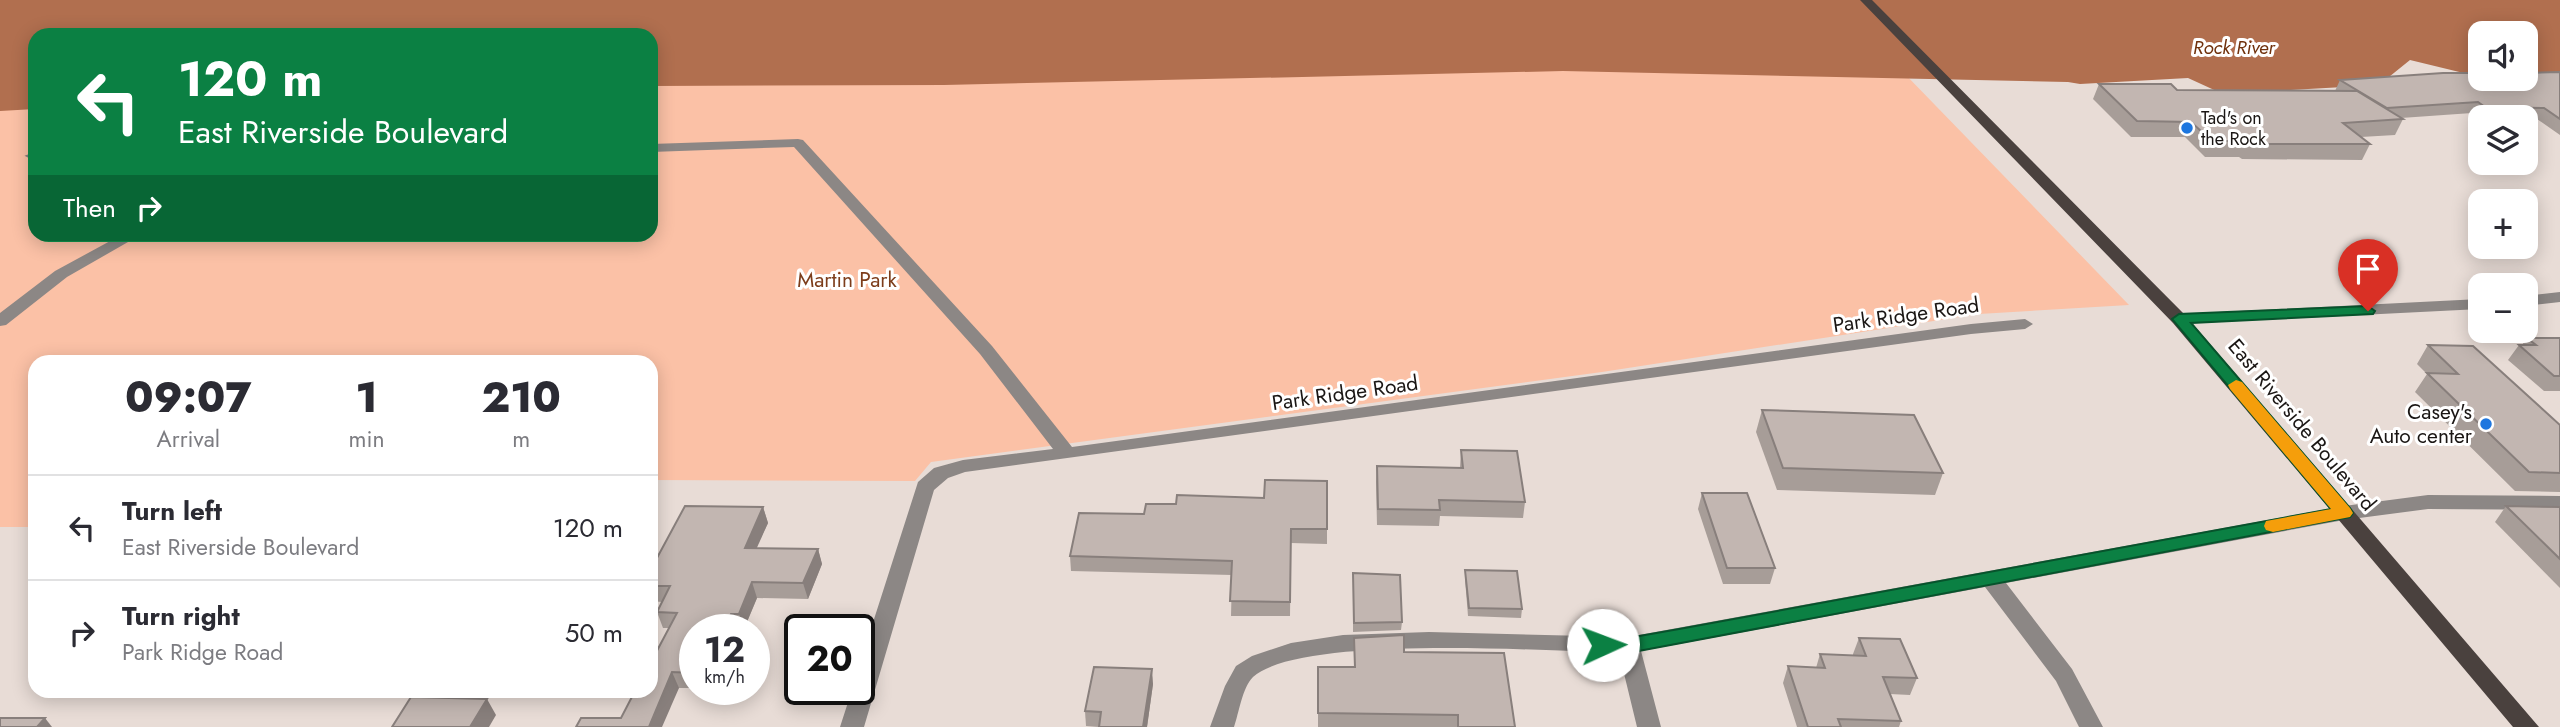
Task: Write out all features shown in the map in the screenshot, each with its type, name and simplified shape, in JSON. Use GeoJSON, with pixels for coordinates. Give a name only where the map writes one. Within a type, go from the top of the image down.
{"type":"FeatureCollection","features":[{"type":"Feature","properties":{"kind":"main road","name":"East Riverside Boulevard"},"geometry":{"type":"LineString","coordinates":[[1866,0],[2179,319],[2527,727]]}},
{"type":"Feature","properties":{"kind":"street"},"geometry":{"type":"LineString","coordinates":[[658,148],[799,144],[986,350],[1067,454]]}},
{"type":"Feature","properties":{"kind":"street"},"geometry":{"type":"LineString","coordinates":[[0,321],[61,274],[120,242]]}},
{"type":"Feature","properties":{"kind":"street"},"geometry":{"type":"LineString","coordinates":[[2538,300],[2560,297]]}},
{"type":"Feature","properties":{"kind":"street"},"geometry":{"type":"LineString","coordinates":[[2179,319],[2468,305]]}},
{"type":"Feature","properties":{"kind":"street","name":"Park Ridge Road"},"geometry":{"type":"LineString","coordinates":[[852,727],[925,487],[941,473],[964,466],[1971,328],[2025,324]]}},
{"type":"Feature","properties":{"kind":"street"},"geometry":{"type":"LineString","coordinates":[[1222,727],[1236,686],[1244,672],[1260,662],[1292,652],[1343,643],[1429,640],[1628,645],[2344,513],[2428,502],[2560,503]]}},
{"type":"Feature","properties":{"kind":"street"},"geometry":{"type":"LineString","coordinates":[[1991,579],[2064,675],[2091,727]]}},
{"type":"Feature","properties":{"kind":"street"},"geometry":{"type":"LineString","coordinates":[[1628,645],[1649,727]]}},
{"type":"Feature","properties":{"kind":"green space","name":"Martin Park"},"geometry":{"type":"Polygon","coordinates":[[[1354,68],[1903,72],[2129,305],[1979,314],[1602,372],[931,462],[915,481],[658,480],[658,355],[28,355],[28,527],[0,527],[0,107],[28,105],[28,242],[658,242],[658,82],[1354,68]]]}},
{"type":"Feature","properties":{"kind":"water","name":"Rock River"},"geometry":{"type":"Polygon","coordinates":[[[0,0],[2560,0],[2560,77],[2538,78],[2538,21],[2468,21],[2468,74],[2410,60],[2379,85],[2223,94],[2188,78],[2080,84],[1563,71],[944,85],[658,86],[658,28],[28,28],[28,109],[0,111],[0,0]]]}},
{"type":"Feature","properties":{"kind":"building"},"geometry":{"type":"Polygon","coordinates":[[[2560,72],[2560,119],[2544,108],[2538,108],[2538,105],[2482,105],[2478,102],[2387,108],[2340,80],[2468,73],[2468,91],[2538,91],[2538,73],[2560,72]]]}},
{"type":"Feature","properties":{"kind":"building"},"geometry":{"type":"Polygon","coordinates":[[[2099,84],[2171,84],[2177,90],[2357,91],[2403,119],[2343,123],[2370,144],[2249,144],[2247,141],[2212,141],[2191,122],[2137,121],[2099,84]]]}},
{"type":"Feature","properties":{"kind":"building"},"geometry":{"type":"Polygon","coordinates":[[[2538,338],[2560,338],[2560,376],[2554,376],[2519,345],[2536,345],[2533,343],[2538,343],[2538,338]]]}},
{"type":"Feature","properties":{"kind":"building"},"geometry":{"type":"Polygon","coordinates":[[[2428,345],[2473,346],[2560,425],[2560,473],[2529,472],[2427,373],[2458,374],[2428,345]]]}},
{"type":"Feature","properties":{"kind":"building"},"geometry":{"type":"Polygon","coordinates":[[[1762,410],[1914,415],[1943,473],[1783,468],[1762,410]]]}},
{"type":"Feature","properties":{"kind":"building"},"geometry":{"type":"Polygon","coordinates":[[[1461,450],[1517,451],[1525,502],[1439,500],[1440,510],[1378,509],[1377,466],[1463,468],[1461,450]]]}},
{"type":"Feature","properties":{"kind":"building"},"geometry":{"type":"Polygon","coordinates":[[[1265,480],[1327,481],[1327,529],[1291,529],[1290,602],[1230,601],[1232,561],[1070,556],[1079,513],[1144,514],[1146,504],[1176,504],[1177,495],[1264,498],[1265,480]]]}},
{"type":"Feature","properties":{"kind":"building"},"geometry":{"type":"Polygon","coordinates":[[[1702,493],[1747,493],[1775,568],[1727,568],[1702,493]]]}},
{"type":"Feature","properties":{"kind":"building"},"geometry":{"type":"Polygon","coordinates":[[[685,506],[763,507],[745,548],[818,549],[803,583],[752,582],[739,614],[679,614],[679,672],[672,672],[649,727],[576,727],[581,718],[621,718],[631,698],[658,698],[658,649],[677,613],[658,612],[670,586],[658,586],[658,556],[685,506]]]}},
{"type":"Feature","properties":{"kind":"building"},"geometry":{"type":"Polygon","coordinates":[[[2506,506],[2560,507],[2560,559],[2506,506]]]}},
{"type":"Feature","properties":{"kind":"building"},"geometry":{"type":"Polygon","coordinates":[[[1465,570],[1517,571],[1522,609],[1469,608],[1465,570]]]}},
{"type":"Feature","properties":{"kind":"building"},"geometry":{"type":"Polygon","coordinates":[[[1353,573],[1400,575],[1402,622],[1354,623],[1353,573]]]}},
{"type":"Feature","properties":{"kind":"building"},"geometry":{"type":"Polygon","coordinates":[[[1404,635],[1404,652],[1504,653],[1515,727],[1458,727],[1458,715],[1318,713],[1318,667],[1355,667],[1354,638],[1404,635]]]}},
{"type":"Feature","properties":{"kind":"building"},"geometry":{"type":"Polygon","coordinates":[[[1859,638],[1900,639],[1917,678],[1883,677],[1901,721],[1838,719],[1841,727],[1808,727],[1788,666],[1825,668],[1820,654],[1866,656],[1859,638]]]}},
{"type":"Feature","properties":{"kind":"building"},"geometry":{"type":"Polygon","coordinates":[[[1094,667],[1152,669],[1143,727],[1099,727],[1101,712],[1085,711],[1094,667]]]}},
{"type":"Feature","properties":{"kind":"building"},"geometry":{"type":"Polygon","coordinates":[[[410,698],[487,699],[470,727],[392,727],[410,698]]]}},
{"type":"Feature","properties":{"kind":"building"},"geometry":{"type":"Polygon","coordinates":[[[0,718],[45,718],[37,727],[0,727],[0,718]]]}},
{"type":"Feature","properties":{"kind":"slow traffic"},"geometry":{"type":"LineString","coordinates":[[2236,385],[2344,513],[2273,526]]}},
{"type":"Feature","properties":{"kind":"place","name":"Tad's on the Rock"},"geometry":{"type":"Point","coordinates":[2187,128]}},
{"type":"Feature","properties":{"kind":"place","name":"Casey's Auto center"},"geometry":{"type":"Point","coordinates":[2486,424]}},
{"type":"Feature","properties":{"kind":"route"},"geometry":{"type":"LineString","coordinates":[[1603,645],[1628,645],[1859,604],[2344,513],[2179,319],[2264,313],[2368,311]]}}]}
